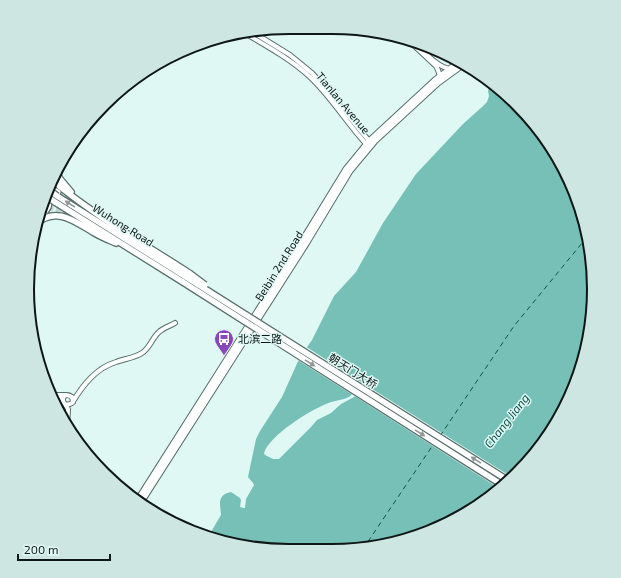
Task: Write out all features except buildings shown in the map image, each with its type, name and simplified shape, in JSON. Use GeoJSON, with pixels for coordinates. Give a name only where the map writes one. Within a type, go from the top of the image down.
{"type":"FeatureCollection","features":[{"type":"Feature","properties":{"kind":"highway"},"geometry":{"type":"LineString","coordinates":[[59,178],[91,210],[186,277]]}},
{"type":"Feature","properties":{"kind":"highway"},"geometry":{"type":"LineString","coordinates":[[55,186],[58,194],[91,210]]}},
{"type":"Feature","properties":{"kind":"highway","name":"Wuhong Road"},"geometry":{"type":"LineString","coordinates":[[53,191],[186,277]]}},
{"type":"Feature","properties":{"kind":"highway","name":"Wuhong Road"},"geometry":{"type":"LineString","coordinates":[[52,195],[58,194],[132,250],[186,277]]}},
{"type":"Feature","properties":{"kind":"highway"},"geometry":{"type":"LineString","coordinates":[[45,218],[51,216],[67,217],[93,232],[132,250]]}},
{"type":"Feature","properties":{"kind":"highway","name":"朝天门大桥"},"geometry":{"type":"LineString","coordinates":[[186,277],[503,478]]}},
{"type":"Feature","properties":{"kind":"highway","name":"朝天门大桥"},"geometry":{"type":"LineString","coordinates":[[186,277],[498,482]]}},
{"type":"Feature","properties":{"kind":"main road","name":"Beibin 2nd Road"},"geometry":{"type":"LineString","coordinates":[[140,496],[346,169],[369,144],[440,76],[455,65]]}},
{"type":"Feature","properties":{"kind":"main road","name":"Beibin 2nd Road"},"geometry":{"type":"LineString","coordinates":[[144,498],[306,244],[350,171],[369,144],[438,83],[459,68]]}},
{"type":"Feature","properties":{"kind":"street","name":"Tianlan Avenue"},"geometry":{"type":"LineString","coordinates":[[258,36],[290,55],[312,73],[369,144]]}},
{"type":"Feature","properties":{"kind":"street","name":"Tianlan Avenue"},"geometry":{"type":"LineString","coordinates":[[251,37],[287,59],[309,76],[369,144]]}},
{"type":"Feature","properties":{"kind":"street"},"geometry":{"type":"LineString","coordinates":[[418,49],[436,66],[440,76]]}},
{"type":"Feature","properties":{"kind":"street"},"geometry":{"type":"LineString","coordinates":[[424,51],[438,64],[444,68],[450,69]]}},
{"type":"Feature","properties":{"kind":"street"},"geometry":{"type":"LineString","coordinates":[[64,403],[68,405],[72,402],[92,376],[102,368],[143,353],[160,331],[175,323]]}},
{"type":"Feature","properties":{"kind":"street"},"geometry":{"type":"LineString","coordinates":[[57,395],[75,395],[82,388]]}},
{"type":"Feature","properties":{"kind":"street"},"geometry":{"type":"LineString","coordinates":[[68,395],[73,398],[68,417]]}},
{"type":"Feature","properties":{"kind":"street"},"geometry":{"type":"LineString","coordinates":[[64,403],[64,398],[68,395]]}},
{"type":"Feature","properties":{"kind":"street"},"geometry":{"type":"LineString","coordinates":[[58,397],[68,409],[68,415]]}},
{"type":"Feature","properties":{"kind":"water","name":"Chang Jiang"},"geometry":{"type":"Polygon","coordinates":[[[489,88],[500,97],[524,121],[544,147],[553,162],[568,191],[578,223],[585,256],[587,289],[585,322],[582,339],[568,387],[544,431],[524,457],[500,481],[474,501],[430,525],[398,535],[365,542],[289,544],[256,542],[211,531],[221,515],[220,500],[223,495],[231,492],[240,498],[240,507],[245,508],[246,499],[254,485],[248,477],[256,439],[282,397],[300,357],[312,340],[334,296],[356,272],[383,223],[416,174],[463,124],[487,102],[489,96],[489,88]],[[367,380],[357,387],[349,397],[319,407],[291,424],[268,446],[264,453],[265,455],[273,459],[279,459],[317,420],[331,413],[371,383],[367,380]]]}},
{"type":"Feature","properties":{"kind":"pier"},"geometry":{"type":"Polygon","coordinates":[[[305,346],[364,384],[353,395],[296,359],[305,346]]]}},
{"type":"Feature","properties":{"kind":"pier"},"geometry":{"type":"Polygon","coordinates":[[[366,385],[507,474],[494,485],[353,395],[366,385]]]}},
{"type":"Feature","properties":{"kind":"ferry route"},"geometry":{"type":"LineString","coordinates":[[440,436],[514,326],[583,242]]}},
{"type":"Feature","properties":{"kind":"ferry route"},"geometry":{"type":"LineString","coordinates":[[368,541],[433,445]]}},
{"type":"Feature","properties":{"kind":"tunnel"},"geometry":{"type":"LineString","coordinates":[[58,192],[107,224]]}},
{"type":"Feature","properties":{"kind":"tunnel"},"geometry":{"type":"LineString","coordinates":[[48,208],[65,213],[78,219]]}},
{"type":"Feature","properties":{"kind":"railway"},"geometry":{"type":"LineString","coordinates":[[185,279],[501,480]]}},
{"type":"Feature","properties":{"kind":"place","name":"北滨二路"},"geometry":{"type":"Point","coordinates":[224,356]}}]}
